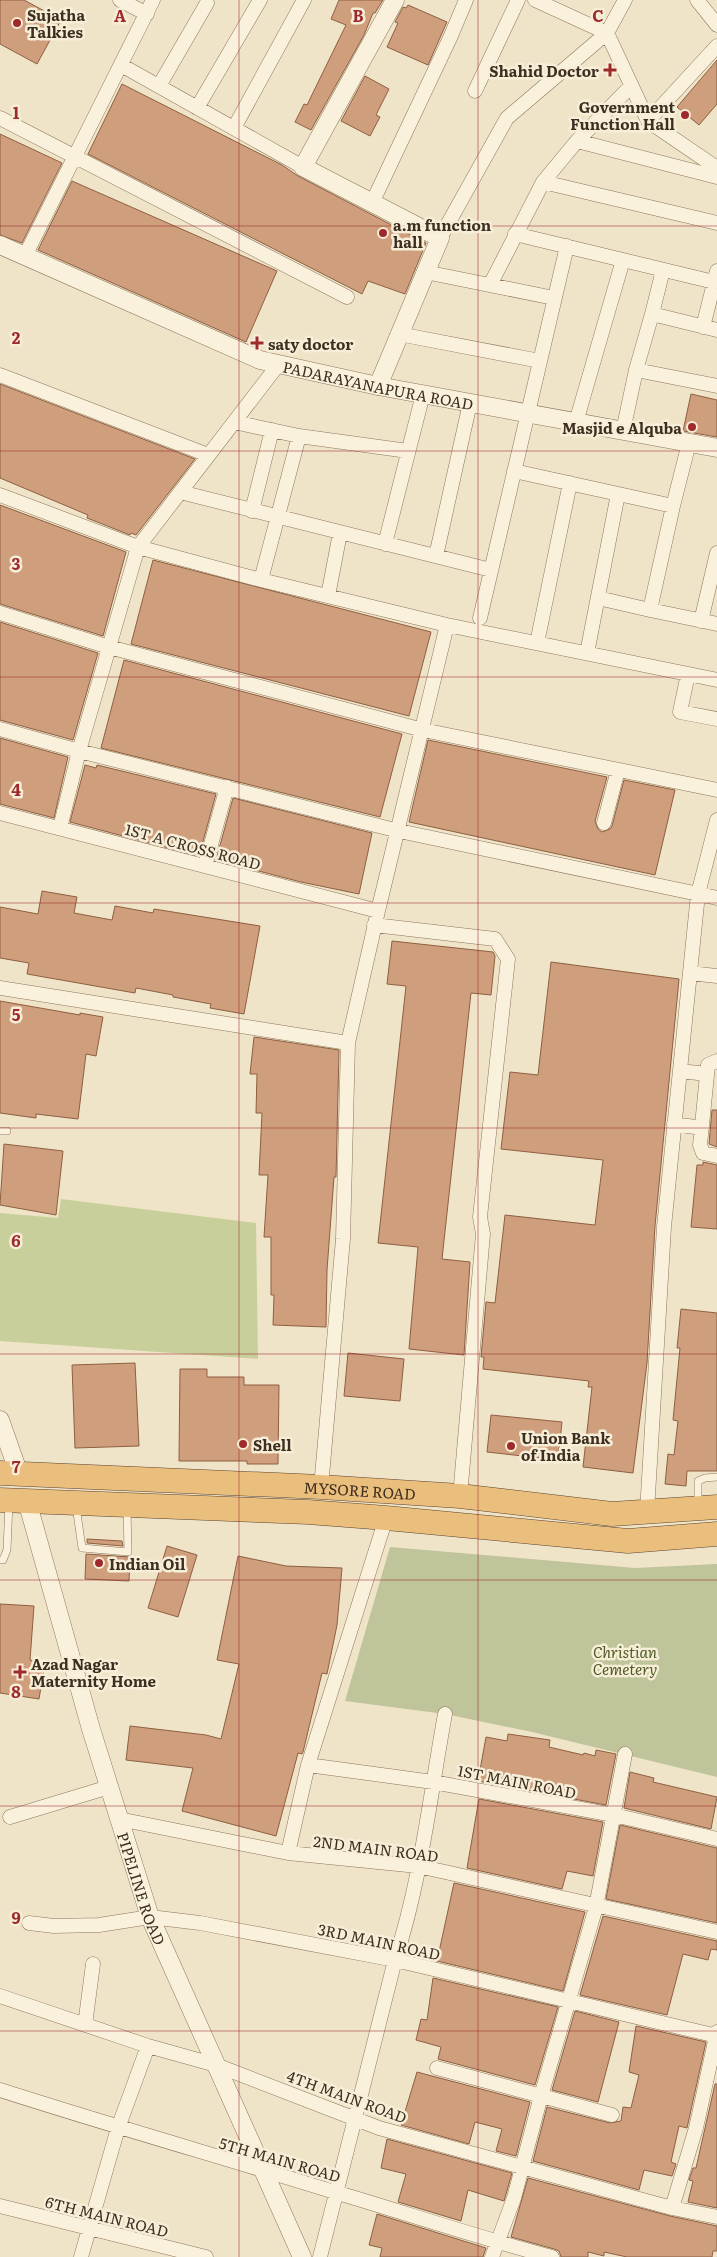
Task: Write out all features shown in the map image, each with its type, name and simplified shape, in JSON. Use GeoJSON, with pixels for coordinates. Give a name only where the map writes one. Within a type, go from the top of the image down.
{"type":"FeatureCollection","features":[{"type":"Feature","properties":{"kind":"highway","name":"MYSORE ROAD"},"geometry":{"type":"LineString","coordinates":[[9,1474],[321,1487],[460,1496],[612,1514],[708,1508]]}},
{"type":"Feature","properties":{"kind":"highway","name":"MYSORE ROAD"},"geometry":{"type":"LineString","coordinates":[[12,1500],[386,1518],[628,1541],[717,1534]]}},
{"type":"Feature","properties":{"kind":"street"},"geometry":{"type":"LineString","coordinates":[[120,0],[146,14]]}},
{"type":"Feature","properties":{"kind":"street"},"geometry":{"type":"LineString","coordinates":[[25,256],[153,0]]}},
{"type":"Feature","properties":{"kind":"street"},"geometry":{"type":"LineString","coordinates":[[197,108],[260,0]]}},
{"type":"Feature","properties":{"kind":"street"},"geometry":{"type":"LineString","coordinates":[[234,128],[304,0]]}},
{"type":"Feature","properties":{"kind":"street"},"geometry":{"type":"LineString","coordinates":[[303,167],[394,0]]}},
{"type":"Feature","properties":{"kind":"street"},"geometry":{"type":"LineString","coordinates":[[372,203],[466,0]]}},
{"type":"Feature","properties":{"kind":"street"},"geometry":{"type":"LineString","coordinates":[[475,91],[518,0]]}},
{"type":"Feature","properties":{"kind":"street"},"geometry":{"type":"LineString","coordinates":[[535,0],[607,33],[648,121],[717,168]]}},
{"type":"Feature","properties":{"kind":"street"},"geometry":{"type":"LineString","coordinates":[[378,386],[440,238],[507,118],[607,33],[625,0]]}},
{"type":"Feature","properties":{"kind":"street"},"geometry":{"type":"LineString","coordinates":[[697,0],[717,25]]}},
{"type":"Feature","properties":{"kind":"street"},"geometry":{"type":"LineString","coordinates":[[159,86],[207,3]]}},
{"type":"Feature","properties":{"kind":"street"},"geometry":{"type":"LineString","coordinates":[[648,121],[717,46]]}},
{"type":"Feature","properties":{"kind":"street"},"geometry":{"type":"LineString","coordinates":[[121,65],[303,167],[440,238]]}},
{"type":"Feature","properties":{"kind":"street"},"geometry":{"type":"LineString","coordinates":[[490,285],[543,182],[577,141],[631,86]]}},
{"type":"Feature","properties":{"kind":"street"},"geometry":{"type":"LineString","coordinates":[[0,118],[347,296]]}},
{"type":"Feature","properties":{"kind":"street"},"geometry":{"type":"LineString","coordinates":[[577,141],[717,177]]}},
{"type":"Feature","properties":{"kind":"street"},"geometry":{"type":"LineString","coordinates":[[543,182],[717,223]]}},
{"type":"Feature","properties":{"kind":"street"},"geometry":{"type":"LineString","coordinates":[[515,234],[663,270],[716,276],[710,328],[652,314]]}},
{"type":"Feature","properties":{"kind":"street","name":"PADARAYANAPURA ROAD"},"geometry":{"type":"LineString","coordinates":[[0,245],[260,360],[378,386],[717,448]]}},
{"type":"Feature","properties":{"kind":"street"},"geometry":{"type":"LineString","coordinates":[[480,618],[567,246]]}},
{"type":"Feature","properties":{"kind":"street"},"geometry":{"type":"LineString","coordinates":[[576,422],[622,260]]}},
{"type":"Feature","properties":{"kind":"street"},"geometry":{"type":"LineString","coordinates":[[623,431],[636,370],[663,270]]}},
{"type":"Feature","properties":{"kind":"street"},"geometry":{"type":"LineString","coordinates":[[425,272],[554,298]]}},
{"type":"Feature","properties":{"kind":"street"},"geometry":{"type":"LineString","coordinates":[[399,334],[540,361]]}},
{"type":"Feature","properties":{"kind":"street"},"geometry":{"type":"LineString","coordinates":[[60,828],[79,751],[138,547],[278,365]]}},
{"type":"Feature","properties":{"kind":"street"},"geometry":{"type":"LineString","coordinates":[[636,370],[717,386]]}},
{"type":"Feature","properties":{"kind":"street"},"geometry":{"type":"LineString","coordinates":[[0,375],[208,456]]}},
{"type":"Feature","properties":{"kind":"street"},"geometry":{"type":"LineString","coordinates":[[385,544],[423,394]]}},
{"type":"Feature","properties":{"kind":"street"},"geometry":{"type":"LineString","coordinates":[[436,556],[470,403]]}},
{"type":"Feature","properties":{"kind":"street"},"geometry":{"type":"LineString","coordinates":[[234,422],[299,436],[408,451]]}},
{"type":"Feature","properties":{"kind":"street"},"geometry":{"type":"LineString","coordinates":[[252,511],[272,430]]}},
{"type":"Feature","properties":{"kind":"street"},"geometry":{"type":"LineString","coordinates":[[261,580],[299,436]]}},
{"type":"Feature","properties":{"kind":"street"},"geometry":{"type":"LineString","coordinates":[[650,610],[689,444]]}},
{"type":"Feature","properties":{"kind":"street"},"geometry":{"type":"LineString","coordinates":[[514,471],[673,506]]}},
{"type":"Feature","properties":{"kind":"street"},"geometry":{"type":"LineString","coordinates":[[537,643],[570,483]]}},
{"type":"Feature","properties":{"kind":"street"},"geometry":{"type":"LineString","coordinates":[[180,492],[491,570]]}},
{"type":"Feature","properties":{"kind":"street"},"geometry":{"type":"LineString","coordinates":[[587,653],[618,494]]}},
{"type":"Feature","properties":{"kind":"street"},"geometry":{"type":"LineString","coordinates":[[0,496],[138,547],[261,580],[447,625],[717,680]]}},
{"type":"Feature","properties":{"kind":"street"},"geometry":{"type":"LineString","coordinates":[[328,596],[340,533]]}},
{"type":"Feature","properties":{"kind":"street"},"geometry":{"type":"LineString","coordinates":[[701,621],[717,553]]}},
{"type":"Feature","properties":{"kind":"street"},"geometry":{"type":"LineString","coordinates":[[598,598],[717,624]]}},
{"type":"Feature","properties":{"kind":"street"},"geometry":{"type":"LineString","coordinates":[[0,613],[109,647],[423,730],[717,790]]}},
{"type":"Feature","properties":{"kind":"street"},"geometry":{"type":"LineString","coordinates":[[321,1487],[342,1239],[348,1043],[374,925],[399,831],[447,625]]}},
{"type":"Feature","properties":{"kind":"street"},"geometry":{"type":"LineString","coordinates":[[688,674],[680,712],[717,719]]}},
{"type":"Feature","properties":{"kind":"street"},"geometry":{"type":"LineString","coordinates":[[0,729],[79,751],[399,831],[584,872],[717,898]]}},
{"type":"Feature","properties":{"kind":"street"},"geometry":{"type":"LineString","coordinates":[[604,823],[618,770]]}},
{"type":"Feature","properties":{"kind":"street"},"geometry":{"type":"LineString","coordinates":[[206,866],[226,787]]}},
{"type":"Feature","properties":{"kind":"street","name":"1ST A CROSS ROAD"},"geometry":{"type":"LineString","coordinates":[[0,813],[378,911]]}},
{"type":"Feature","properties":{"kind":"street"},"geometry":{"type":"LineString","coordinates":[[647,1512],[664,1227],[674,1124],[698,894],[717,820]]}},
{"type":"Feature","properties":{"kind":"street"},"geometry":{"type":"LineString","coordinates":[[374,925],[495,939],[508,959],[480,1217],[482,1234],[460,1496]]}},
{"type":"Feature","properties":{"kind":"street"},"geometry":{"type":"LineString","coordinates":[[690,973],[717,976]]}},
{"type":"Feature","properties":{"kind":"street"},"geometry":{"type":"LineString","coordinates":[[0,988],[348,1043]]}},
{"type":"Feature","properties":{"kind":"street"},"geometry":{"type":"LineString","coordinates":[[717,1061],[708,1065],[700,1149],[703,1153],[717,1156]]}},
{"type":"Feature","properties":{"kind":"street"},"geometry":{"type":"LineString","coordinates":[[680,1071],[707,1074]]}},
{"type":"Feature","properties":{"kind":"street"},"geometry":{"type":"LineString","coordinates":[[674,1124],[702,1128]]}},
{"type":"Feature","properties":{"kind":"street"},"geometry":{"type":"LineString","coordinates":[[0,1420],[9,1474]]}},
{"type":"Feature","properties":{"kind":"street","name":"PIPELINE ROAD"},"geometry":{"type":"LineString","coordinates":[[12,1500],[109,1787],[150,1917],[302,2257]]}},
{"type":"Feature","properties":{"kind":"street"},"geometry":{"type":"LineString","coordinates":[[288,1853],[308,1765],[386,1518]]}},
{"type":"Feature","properties":{"kind":"street"},"geometry":{"type":"LineString","coordinates":[[320,2257],[395,1960],[403,1935],[418,1866],[445,1714]]}},
{"type":"Feature","properties":{"kind":"street"},"geometry":{"type":"LineString","coordinates":[[492,2257],[514,2198],[541,2096],[596,1907],[625,1754]]}},
{"type":"Feature","properties":{"kind":"street","name":"1ST MAIN ROAD"},"geometry":{"type":"LineString","coordinates":[[308,1765],[433,1782],[614,1815],[717,1839]]}},
{"type":"Feature","properties":{"kind":"street"},"geometry":{"type":"LineString","coordinates":[[10,1817],[109,1787]]}},
{"type":"Feature","properties":{"kind":"street","name":"2ND MAIN ROAD"},"geometry":{"type":"LineString","coordinates":[[119,1819],[288,1853],[418,1866],[596,1907],[717,1932]]}},
{"type":"Feature","properties":{"kind":"street","name":"3RD MAIN ROAD"},"geometry":{"type":"LineString","coordinates":[[29,1923],[54,1926],[99,1925],[150,1917],[200,1923],[395,1960],[717,2035]]}},
{"type":"Feature","properties":{"kind":"street"},"geometry":{"type":"LineString","coordinates":[[85,2025],[94,1964]]}},
{"type":"Feature","properties":{"kind":"street","name":"4TH MAIN ROAD"},"geometry":{"type":"LineString","coordinates":[[0,1996],[148,2046],[216,2065],[379,2128],[672,2208],[717,2218]]}},
{"type":"Feature","properties":{"kind":"street"},"geometry":{"type":"LineString","coordinates":[[672,2208],[696,2128],[717,2035]]}},
{"type":"Feature","properties":{"kind":"street"},"geometry":{"type":"LineString","coordinates":[[82,2257],[118,2128],[148,2046]]}},
{"type":"Feature","properties":{"kind":"street"},"geometry":{"type":"LineString","coordinates":[[437,2068],[489,2080],[612,2115]]}},
{"type":"Feature","properties":{"kind":"street","name":"5TH MAIN ROAD"},"geometry":{"type":"LineString","coordinates":[[0,2090],[118,2128],[337,2192],[496,2242],[552,2257]]}},
{"type":"Feature","properties":{"kind":"street","name":"6TH MAIN ROAD"},"geometry":{"type":"LineString","coordinates":[[0,2206],[206,2257]]}},
{"type":"Feature","properties":{"kind":"lane"},"geometry":{"type":"LineString","coordinates":[[708,1508],[698,1481],[717,1477]]}},
{"type":"Feature","properties":{"kind":"lane"},"geometry":{"type":"LineString","coordinates":[[0,1560],[3,1560],[8,1550],[12,1500]]}},
{"type":"Feature","properties":{"kind":"lane"},"geometry":{"type":"LineString","coordinates":[[76,1503],[82,1548],[128,1552],[127,1505]]}},
{"type":"Feature","properties":{"kind":"green space"},"geometry":{"type":"Polygon","coordinates":[[[61,1199],[256,1223],[258,1359],[0,1341],[0,1213],[58,1218],[61,1199]]]}},
{"type":"Feature","properties":{"kind":"green space","name":"Christian Cemetery"},"geometry":{"type":"Polygon","coordinates":[[[390,1547],[635,1568],[717,1564],[717,1777],[532,1732],[445,1714],[345,1701],[390,1547]]]}},
{"type":"Feature","properties":{"kind":"building"},"geometry":{"type":"Polygon","coordinates":[[[0,0],[24,0],[61,20],[37,64],[0,44],[0,0]]]}},
{"type":"Feature","properties":{"kind":"building"},"geometry":{"type":"Polygon","coordinates":[[[339,0],[383,0],[375,13],[373,13],[364,35],[311,130],[295,122],[304,104],[307,105],[346,25],[331,19],[339,0]]]}},
{"type":"Feature","properties":{"kind":"building"},"geometry":{"type":"Polygon","coordinates":[[[408,5],[447,22],[428,65],[387,47],[398,23],[395,22],[403,7],[406,8],[408,5]]]}},
{"type":"Feature","properties":{"kind":"building"},"geometry":{"type":"Polygon","coordinates":[[[717,60],[717,104],[699,125],[677,107],[717,60]]]}},
{"type":"Feature","properties":{"kind":"building"},"geometry":{"type":"Polygon","coordinates":[[[365,76],[389,89],[376,115],[380,117],[370,136],[341,121],[365,76]]]}},
{"type":"Feature","properties":{"kind":"building"},"geometry":{"type":"Polygon","coordinates":[[[122,84],[282,165],[298,176],[426,243],[405,294],[368,281],[362,294],[88,154],[122,84]]]}},
{"type":"Feature","properties":{"kind":"building"},"geometry":{"type":"Polygon","coordinates":[[[0,134],[62,163],[22,243],[0,235],[0,134]]]}},
{"type":"Feature","properties":{"kind":"building"},"geometry":{"type":"Polygon","coordinates":[[[72,181],[277,271],[246,342],[38,250],[72,181]]]}},
{"type":"Feature","properties":{"kind":"building"},"geometry":{"type":"Polygon","coordinates":[[[0,384],[195,459],[136,535],[131,533],[130,535],[87,518],[88,515],[0,478],[0,384]]]}},
{"type":"Feature","properties":{"kind":"building"},"geometry":{"type":"Polygon","coordinates":[[[691,394],[717,400],[717,437],[683,431],[691,394]]]}},
{"type":"Feature","properties":{"kind":"building"},"geometry":{"type":"Polygon","coordinates":[[[0,505],[126,552],[103,636],[0,604],[0,505]]]}},
{"type":"Feature","properties":{"kind":"building"},"geometry":{"type":"Polygon","coordinates":[[[153,560],[431,632],[409,716],[131,644],[153,560]]]}},
{"type":"Feature","properties":{"kind":"building"},"geometry":{"type":"Polygon","coordinates":[[[0,622],[98,653],[73,740],[0,720],[0,622]]]}},
{"type":"Feature","properties":{"kind":"building"},"geometry":{"type":"Polygon","coordinates":[[[124,660],[402,734],[380,817],[101,748],[124,660]]]}},
{"type":"Feature","properties":{"kind":"building"},"geometry":{"type":"Polygon","coordinates":[[[0,738],[68,757],[54,818],[0,804],[0,738]]]}},
{"type":"Feature","properties":{"kind":"building"},"geometry":{"type":"Polygon","coordinates":[[[428,740],[607,777],[595,821],[598,829],[602,832],[610,829],[612,826],[624,780],[675,790],[655,875],[409,822],[428,740]]]}},
{"type":"Feature","properties":{"kind":"building"},"geometry":{"type":"Polygon","coordinates":[[[85,765],[96,768],[97,765],[216,794],[199,856],[70,822],[85,765]]]}},
{"type":"Feature","properties":{"kind":"building"},"geometry":{"type":"Polygon","coordinates":[[[233,798],[372,833],[359,894],[301,882],[216,860],[233,798]]]}},
{"type":"Feature","properties":{"kind":"building"},"geometry":{"type":"Polygon","coordinates":[[[42,891],[77,897],[74,913],[112,920],[115,906],[153,913],[154,909],[260,926],[244,1014],[210,1008],[211,1004],[136,988],[135,993],[27,974],[29,963],[0,958],[0,907],[38,914],[42,891]]]}},
{"type":"Feature","properties":{"kind":"building"},"geometry":{"type":"Polygon","coordinates":[[[392,941],[493,952],[495,956],[491,995],[471,993],[442,1259],[470,1262],[464,1355],[409,1349],[418,1247],[378,1243],[406,986],[387,984],[392,941]]]}},
{"type":"Feature","properties":{"kind":"building"},"geometry":{"type":"Polygon","coordinates":[[[551,962],[679,979],[655,1226],[647,1363],[633,1473],[583,1467],[592,1387],[588,1387],[589,1381],[483,1369],[484,1357],[481,1357],[486,1302],[495,1303],[505,1215],[595,1225],[603,1160],[501,1149],[510,1072],[538,1075],[551,962]]]}},
{"type":"Feature","properties":{"kind":"building"},"geometry":{"type":"Polygon","coordinates":[[[0,1001],[80,1015],[80,1013],[103,1017],[96,1056],[86,1054],[78,1119],[36,1114],[36,1118],[0,1113],[0,1001]]]}},
{"type":"Feature","properties":{"kind":"building"},"geometry":{"type":"Polygon","coordinates":[[[254,1037],[339,1050],[336,1177],[334,1177],[327,1270],[326,1327],[273,1325],[274,1295],[271,1295],[271,1237],[264,1237],[268,1175],[259,1175],[262,1113],[256,1113],[257,1074],[250,1074],[254,1037]]]}},
{"type":"Feature","properties":{"kind":"building"},"geometry":{"type":"Polygon","coordinates":[[[712,1110],[717,1110],[717,1147],[709,1144],[712,1110]]]}},
{"type":"Feature","properties":{"kind":"building"},"geometry":{"type":"Polygon","coordinates":[[[4,1144],[63,1151],[56,1215],[0,1205],[4,1144]]]}},
{"type":"Feature","properties":{"kind":"building"},"geometry":{"type":"Polygon","coordinates":[[[703,1162],[717,1165],[717,1229],[691,1227],[697,1165],[703,1165],[703,1162]]]}},
{"type":"Feature","properties":{"kind":"building"},"geometry":{"type":"Polygon","coordinates":[[[681,1309],[717,1313],[717,1471],[687,1471],[686,1486],[665,1484],[668,1454],[674,1455],[678,1421],[673,1420],[680,1348],[677,1348],[681,1309]]]}},
{"type":"Feature","properties":{"kind":"building"},"geometry":{"type":"Polygon","coordinates":[[[348,1353],[404,1359],[400,1401],[344,1396],[348,1353]]]}},
{"type":"Feature","properties":{"kind":"building"},"geometry":{"type":"Polygon","coordinates":[[[135,1363],[139,1446],[75,1448],[72,1365],[135,1363]]]}},
{"type":"Feature","properties":{"kind":"building"},"geometry":{"type":"Polygon","coordinates":[[[180,1369],[207,1369],[207,1377],[244,1377],[244,1385],[279,1385],[278,1464],[247,1464],[247,1461],[179,1461],[180,1369]]]}},
{"type":"Feature","properties":{"kind":"building"},"geometry":{"type":"Polygon","coordinates":[[[491,1415],[562,1422],[558,1460],[487,1452],[491,1415]]]}},
{"type":"Feature","properties":{"kind":"building"},"geometry":{"type":"Polygon","coordinates":[[[87,1539],[122,1541],[123,1546],[87,1543],[87,1539]]]}},
{"type":"Feature","properties":{"kind":"building"},"geometry":{"type":"Polygon","coordinates":[[[167,1546],[197,1555],[178,1617],[148,1608],[167,1546]]]}},
{"type":"Feature","properties":{"kind":"building"},"geometry":{"type":"Polygon","coordinates":[[[86,1554],[130,1557],[129,1581],[85,1579],[86,1554]]]}},
{"type":"Feature","properties":{"kind":"building"},"geometry":{"type":"Polygon","coordinates":[[[238,1556],[286,1566],[342,1568],[337,1625],[327,1674],[322,1673],[303,1752],[302,1754],[298,1753],[276,1836],[182,1811],[193,1768],[126,1760],[130,1726],[206,1735],[221,1739],[239,1664],[217,1660],[238,1556]]]}},
{"type":"Feature","properties":{"kind":"building"},"geometry":{"type":"Polygon","coordinates":[[[0,1604],[34,1606],[30,1660],[45,1663],[39,1699],[0,1693],[0,1604]]]}},
{"type":"Feature","properties":{"kind":"building"},"geometry":{"type":"Polygon","coordinates":[[[508,1734],[550,1740],[549,1747],[583,1755],[584,1753],[595,1756],[596,1750],[616,1754],[606,1805],[478,1781],[486,1737],[507,1741],[508,1734]]]}},
{"type":"Feature","properties":{"kind":"building"},"geometry":{"type":"Polygon","coordinates":[[[630,1772],[654,1778],[653,1782],[717,1797],[711,1829],[624,1808],[630,1772]]]}},
{"type":"Feature","properties":{"kind":"building"},"geometry":{"type":"Polygon","coordinates":[[[479,1799],[603,1822],[593,1876],[567,1871],[562,1889],[467,1868],[479,1799]]]}},
{"type":"Feature","properties":{"kind":"building"},"geometry":{"type":"Polygon","coordinates":[[[620,1825],[717,1848],[717,1923],[606,1899],[620,1825]]]}},
{"type":"Feature","properties":{"kind":"building"},"geometry":{"type":"Polygon","coordinates":[[[454,1883],[585,1912],[563,1991],[437,1961],[454,1883]]]}},
{"type":"Feature","properties":{"kind":"building"},"geometry":{"type":"Polygon","coordinates":[[[603,1916],[717,1941],[717,1950],[711,1949],[708,1960],[683,1954],[667,2015],[580,1995],[603,1916]]]}},
{"type":"Feature","properties":{"kind":"building"},"geometry":{"type":"Polygon","coordinates":[[[433,1978],[558,2007],[535,2085],[438,2059],[441,2047],[416,2040],[421,2019],[427,2020],[433,1978]]]}},
{"type":"Feature","properties":{"kind":"building"},"geometry":{"type":"Polygon","coordinates":[[[575,2011],[619,2022],[598,2102],[552,2090],[575,2011]]]}},
{"type":"Feature","properties":{"kind":"building"},"geometry":{"type":"Polygon","coordinates":[[[636,2026],[706,2042],[687,2128],[679,2126],[671,2162],[676,2164],[672,2176],[644,2170],[639,2190],[533,2161],[547,2107],[610,2123],[621,2121],[623,2107],[631,2108],[639,2075],[629,2072],[636,2026]]]}},
{"type":"Feature","properties":{"kind":"building"},"geometry":{"type":"Polygon","coordinates":[[[417,2072],[530,2102],[516,2156],[496,2151],[502,2129],[475,2122],[469,2144],[401,2125],[417,2072]]]}},
{"type":"Feature","properties":{"kind":"building"},"geometry":{"type":"Polygon","coordinates":[[[715,2084],[717,2084],[717,2208],[688,2202],[693,2181],[689,2180],[693,2168],[696,2168],[715,2084]]]}},
{"type":"Feature","properties":{"kind":"building"},"geometry":{"type":"Polygon","coordinates":[[[387,2139],[512,2173],[504,2201],[468,2190],[461,2221],[398,2202],[406,2174],[381,2168],[387,2139]]]}},
{"type":"Feature","properties":{"kind":"building"},"geometry":{"type":"Polygon","coordinates":[[[528,2178],[670,2216],[717,2226],[717,2251],[713,2251],[712,2257],[627,2257],[604,2252],[604,2256],[588,2252],[588,2257],[561,2257],[559,2251],[554,2249],[511,2237],[528,2178]]]}},
{"type":"Feature","properties":{"kind":"building"},"geometry":{"type":"Polygon","coordinates":[[[377,2214],[486,2248],[483,2257],[380,2257],[382,2248],[369,2245],[377,2214]]]}},
{"type":"Feature","properties":{"kind":"place","name":"Sujatha Talkies"},"geometry":{"type":"Point","coordinates":[17,23]}},
{"type":"Feature","properties":{"kind":"place","name":"Shahid Doctor"},"geometry":{"type":"Point","coordinates":[610,70]}},
{"type":"Feature","properties":{"kind":"place","name":"Government Function Hall"},"geometry":{"type":"Point","coordinates":[685,115]}},
{"type":"Feature","properties":{"kind":"place","name":"a.m function hall"},"geometry":{"type":"Point","coordinates":[383,233]}},
{"type":"Feature","properties":{"kind":"place","name":"saty doctor"},"geometry":{"type":"Point","coordinates":[257,343]}},
{"type":"Feature","properties":{"kind":"place","name":"Masjid e Alquba"},"geometry":{"type":"Point","coordinates":[692,427]}},
{"type":"Feature","properties":{"kind":"place","name":"Shell"},"geometry":{"type":"Point","coordinates":[243,1444]}},
{"type":"Feature","properties":{"kind":"place","name":"Union Bank of India"},"geometry":{"type":"Point","coordinates":[511,1446]}},
{"type":"Feature","properties":{"kind":"place","name":"Indian Oil"},"geometry":{"type":"Point","coordinates":[99,1563]}},
{"type":"Feature","properties":{"kind":"place","name":"Azad Nagar Maternity Home"},"geometry":{"type":"Point","coordinates":[20,1672]}}]}
